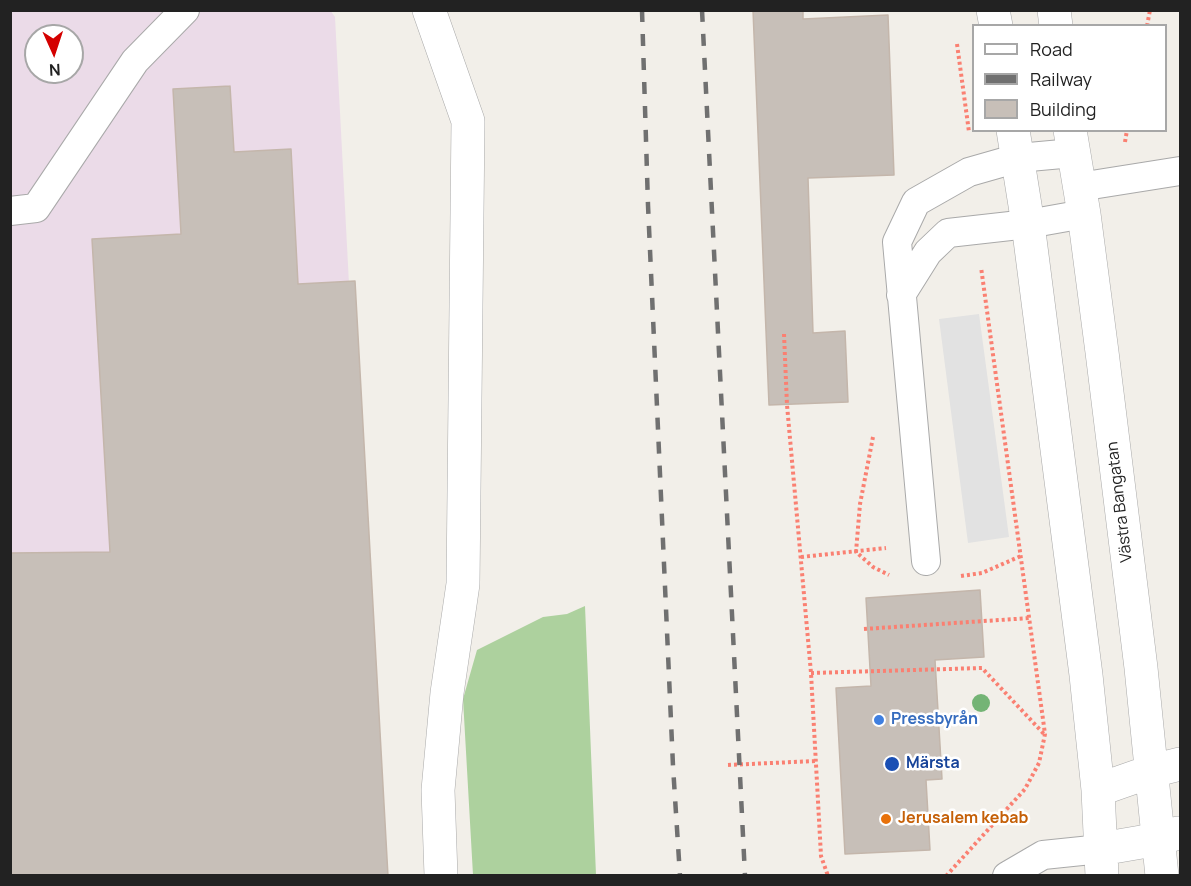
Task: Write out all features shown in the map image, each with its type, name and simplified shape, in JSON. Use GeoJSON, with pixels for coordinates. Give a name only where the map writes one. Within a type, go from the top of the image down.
{"type":"FeatureCollection","features":[{"type":"Feature","properties":{"kind":"street"},"geometry":{"type":"LineString","coordinates":[[429,10],[468,121],[463,584],[447,693],[438,790],[441,876]]}},
{"type":"Feature","properties":{"kind":"street","name":"Västra Bangatan"},"geometry":{"type":"LineString","coordinates":[[1072,142],[1166,767],[1170,836],[1162,876]]}},
{"type":"Feature","properties":{"kind":"street"},"geometry":{"type":"LineString","coordinates":[[1015,144],[1028,224],[1085,666],[1098,790],[1101,862],[1170,836]]}},
{"type":"Feature","properties":{"kind":"street"},"geometry":{"type":"LineString","coordinates":[[1098,790],[1166,767]]}},
{"type":"Feature","properties":{"kind":"lane"},"geometry":{"type":"LineString","coordinates":[[10,211],[36,208],[135,61],[185,10]]}},
{"type":"Feature","properties":{"kind":"lane"},"geometry":{"type":"LineString","coordinates":[[925,553],[897,242],[916,202],[1015,144],[1072,142]]}},
{"type":"Feature","properties":{"kind":"lane"},"geometry":{"type":"LineString","coordinates":[[901,295],[928,252],[948,233],[1028,224],[1082,201],[1180,171]]}},
{"type":"Feature","properties":{"kind":"lane"},"geometry":{"type":"LineString","coordinates":[[1007,876],[1042,855],[1101,862]]}},
{"type":"Feature","properties":{"kind":"path"},"geometry":{"type":"LineString","coordinates":[[956,33],[970,138],[969,172]]}},
{"type":"Feature","properties":{"kind":"path"},"geometry":{"type":"LineString","coordinates":[[946,876],[1025,789],[1039,763],[1045,734],[976,230]]}},
{"type":"Feature","properties":{"kind":"path"},"geometry":{"type":"LineString","coordinates":[[784,334],[811,673],[821,856],[828,876]]}},
{"type":"Feature","properties":{"kind":"path"},"geometry":{"type":"LineString","coordinates":[[801,557],[925,553]]}},
{"type":"Feature","properties":{"kind":"path"},"geometry":{"type":"LineString","coordinates":[[864,629],[1030,618]]}},
{"type":"Feature","properties":{"kind":"path"},"geometry":{"type":"LineString","coordinates":[[811,673],[982,668],[1045,734]]}},
{"type":"Feature","properties":{"kind":"path"},"geometry":{"type":"LineString","coordinates":[[728,765],[815,760]]}},
{"type":"Feature","properties":{"kind":"shaded area"},"geometry":{"type":"Polygon","coordinates":[[[330,10],[335,17],[380,875],[11,875],[10,11],[330,10]]]}},
{"type":"Feature","properties":{"kind":"shaded area"},"geometry":{"type":"Polygon","coordinates":[[[979,314],[1009,537],[968,543],[939,319],[979,314]]]}},
{"type":"Feature","properties":{"kind":"green space"},"geometry":{"type":"Polygon","coordinates":[[[585,606],[596,875],[473,875],[463,699],[477,650],[543,617],[567,614],[585,606]]]}},
{"type":"Feature","properties":{"kind":"building"},"geometry":{"type":"Polygon","coordinates":[[[753,10],[803,10],[803,19],[888,15],[894,175],[808,178],[813,333],[845,331],[848,402],[769,405],[753,10]]]}},
{"type":"Feature","properties":{"kind":"building"},"geometry":{"type":"Polygon","coordinates":[[[230,86],[234,152],[291,149],[298,284],[355,281],[388,876],[10,876],[10,553],[110,552],[92,239],[181,234],[173,89],[230,86]]]}},
{"type":"Feature","properties":{"kind":"building"},"geometry":{"type":"Polygon","coordinates":[[[980,590],[984,657],[935,660],[942,779],[926,780],[930,850],[845,854],[836,688],[871,686],[866,598],[980,590]]]}},
{"type":"Feature","properties":{"kind":"railway"},"geometry":{"type":"LineString","coordinates":[[642,10],[648,205],[680,876]]}},
{"type":"Feature","properties":{"kind":"railway"},"geometry":{"type":"LineString","coordinates":[[702,10],[745,876]]}},
{"type":"Feature","properties":{"kind":"place","name":"Pressbyrån"},"geometry":{"type":"Point","coordinates":[879,720]}},
{"type":"Feature","properties":{"kind":"place","name":"Märsta"},"geometry":{"type":"Point","coordinates":[892,764]}},
{"type":"Feature","properties":{"kind":"place","name":"Jerusalem kebab"},"geometry":{"type":"Point","coordinates":[886,819]}}]}
